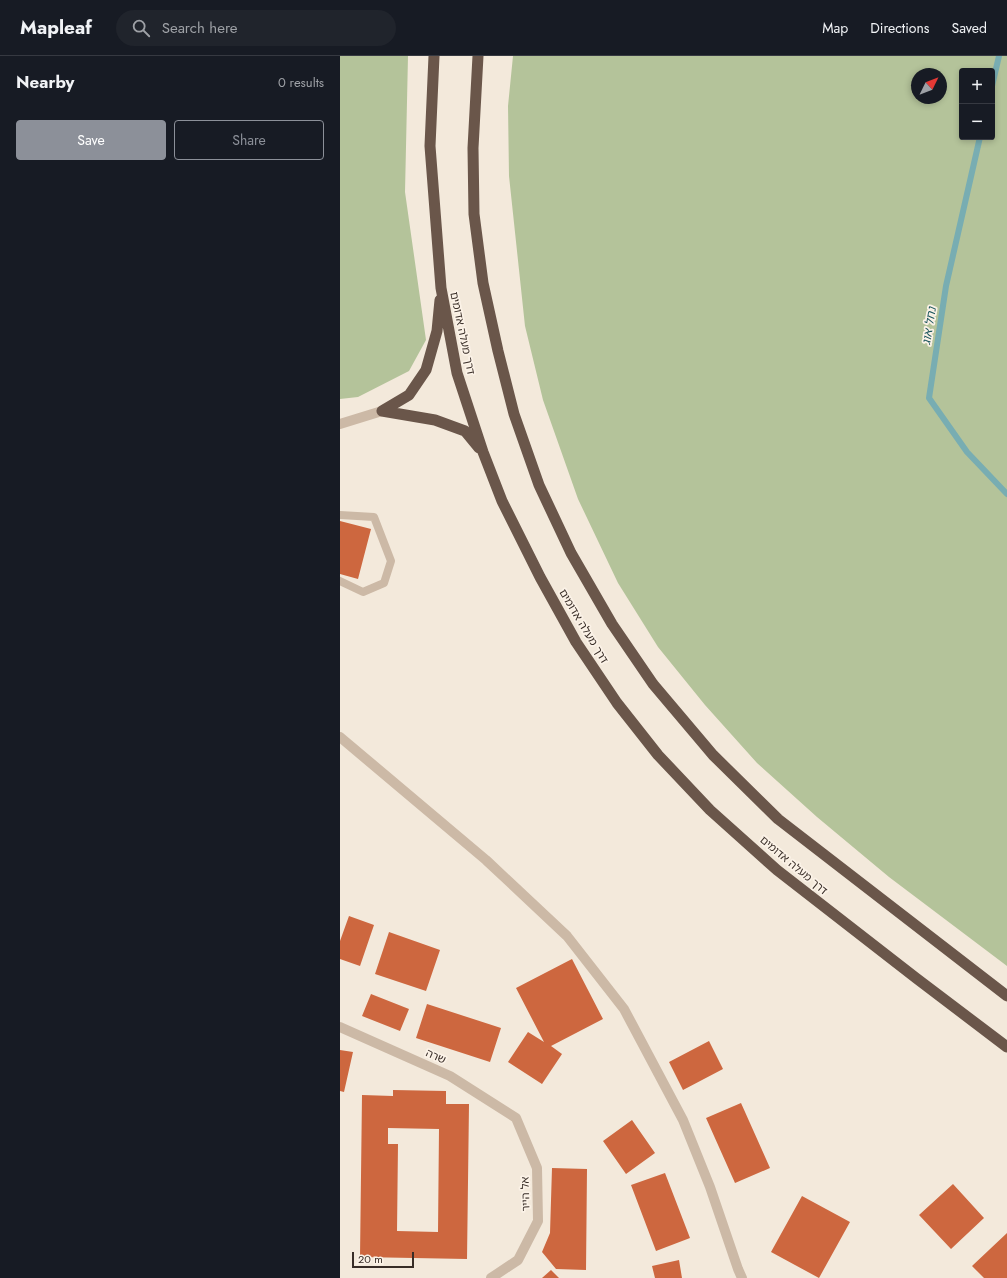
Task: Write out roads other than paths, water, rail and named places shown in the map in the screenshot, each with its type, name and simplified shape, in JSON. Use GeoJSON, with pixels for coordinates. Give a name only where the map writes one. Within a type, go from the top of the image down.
{"type":"FeatureCollection","features":[{"type":"Feature","properties":{"kind":"highway","name":"דרך מעלה אדומים"},"geometry":{"type":"LineString","coordinates":[[434,56],[430,146],[441,288],[458,373],[483,452],[503,502],[540,577],[576,642],[617,703],[658,755],[710,810],[777,870],[1007,1047]]}},
{"type":"Feature","properties":{"kind":"highway"},"geometry":{"type":"LineString","coordinates":[[478,56],[473,148],[474,207],[483,283],[498,352],[514,414],[539,485],[571,553],[612,624],[653,684],[713,755],[778,819],[1007,996]]}},
{"type":"Feature","properties":{"kind":"highway"},"geometry":{"type":"LineString","coordinates":[[382,411],[410,395],[426,370],[437,331],[441,288]]}},
{"type":"Feature","properties":{"kind":"highway"},"geometry":{"type":"LineString","coordinates":[[382,411],[436,420],[465,431],[483,452]]}},
{"type":"Feature","properties":{"kind":"street"},"geometry":{"type":"LineString","coordinates":[[340,424],[382,411]]}},
{"type":"Feature","properties":{"kind":"street"},"geometry":{"type":"LineString","coordinates":[[340,737],[486,860],[567,936],[624,1009],[683,1120],[710,1187],[742,1278]]}},
{"type":"Feature","properties":{"kind":"street","name":"שרה"},"geometry":{"type":"LineString","coordinates":[[340,1027],[450,1076],[516,1118]]}},
{"type":"Feature","properties":{"kind":"street","name":"אל הייר"},"geometry":{"type":"LineString","coordinates":[[491,1278],[518,1260],[538,1221],[537,1168],[516,1118]]}},
{"type":"Feature","properties":{"kind":"lane"},"geometry":{"type":"LineString","coordinates":[[340,515],[374,518],[391,561],[384,584],[363,592],[340,581]]}},
{"type":"Feature","properties":{"kind":"waterway","name":"נחל אוג"},"geometry":{"type":"LineString","coordinates":[[995,73],[999,56]]}},
{"type":"Feature","properties":{"kind":"waterway","name":"נחל אוג"},"geometry":{"type":"LineString","coordinates":[[979,140],[946,286],[929,398],[967,452],[1007,494]]}}]}
